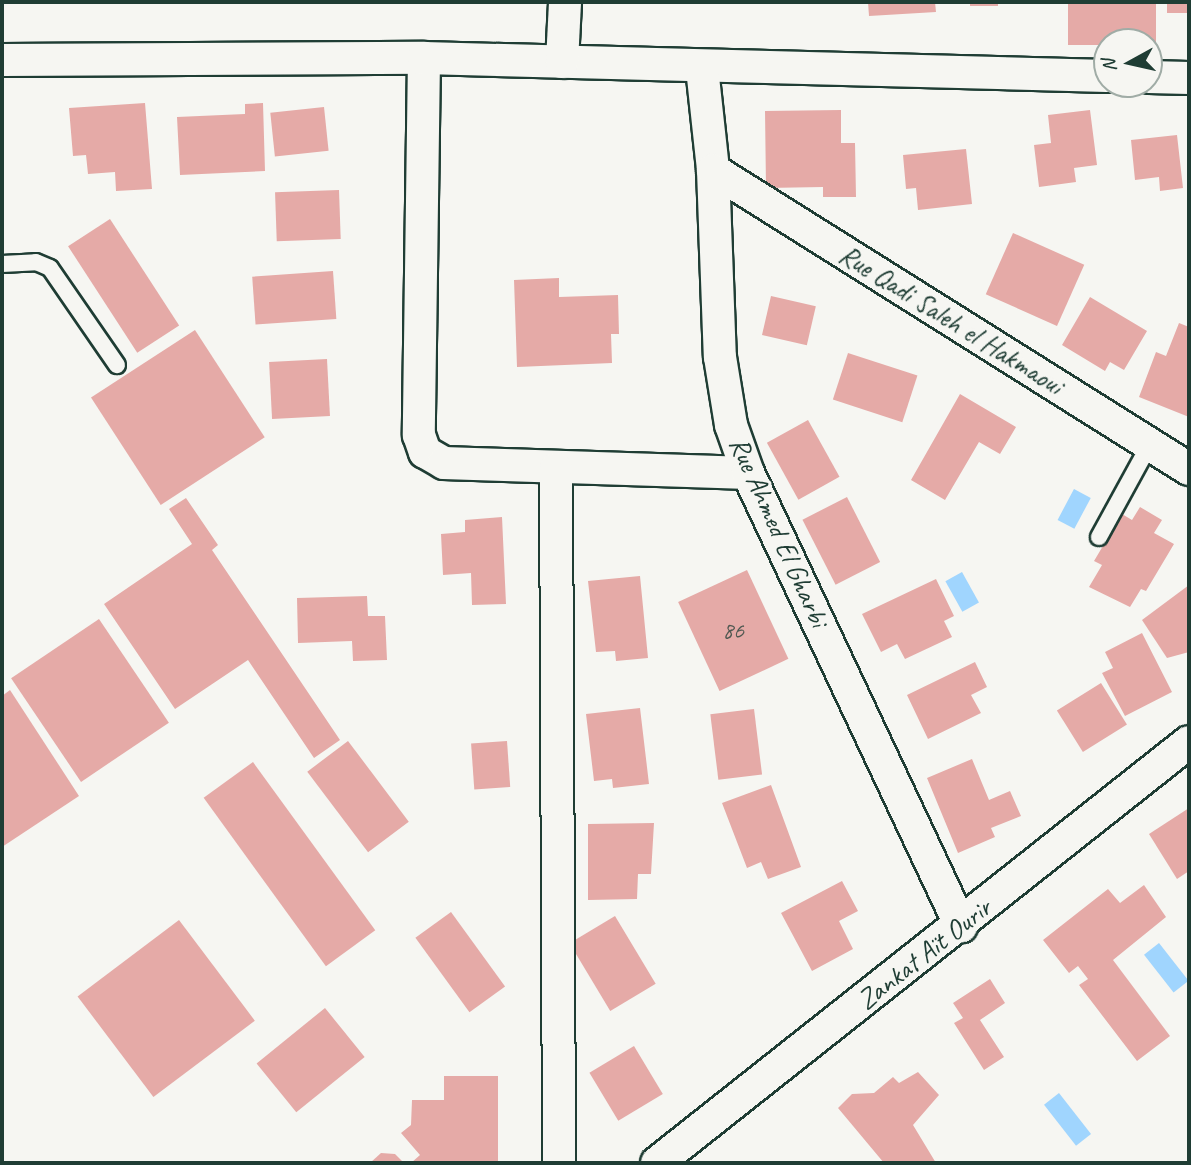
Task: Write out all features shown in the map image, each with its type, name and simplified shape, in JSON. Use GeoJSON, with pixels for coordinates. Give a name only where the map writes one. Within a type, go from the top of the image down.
{"type":"FeatureCollection","features":[{"type":"Feature","properties":{"kind":"street"},"geometry":{"type":"LineString","coordinates":[[562,62],[565,2]]}},
{"type":"Feature","properties":{"kind":"street"},"geometry":{"type":"LineString","coordinates":[[424,58],[419,435],[425,452],[444,463],[556,469],[748,473]]}},
{"type":"Feature","properties":{"kind":"street"},"geometry":{"type":"LineString","coordinates":[[2,60],[424,58],[702,68],[1093,76]]}},
{"type":"Feature","properties":{"kind":"street","name":"Rue Ahmed El Gharbi"},"geometry":{"type":"LineString","coordinates":[[702,68],[713,170],[720,356],[731,425],[748,473],[961,926]]}},
{"type":"Feature","properties":{"kind":"street"},"geometry":{"type":"LineString","coordinates":[[1163,77],[1189,78]]}},
{"type":"Feature","properties":{"kind":"street","name":"Rue Qadi Saleh el Hakmaoui"},"geometry":{"type":"LineString","coordinates":[[713,170],[1189,468]]}},
{"type":"Feature","properties":{"kind":"street"},"geometry":{"type":"LineString","coordinates":[[556,469],[559,1163]]}},
{"type":"Feature","properties":{"kind":"street","name":"Zankat Aït Ourir"},"geometry":{"type":"LineString","coordinates":[[657,1163],[961,926],[1189,742]]}},
{"type":"Feature","properties":{"kind":"lane"},"geometry":{"type":"LineString","coordinates":[[2,264],[36,262],[50,268],[117,365]]}},
{"type":"Feature","properties":{"kind":"lane"},"geometry":{"type":"LineString","coordinates":[[1099,537],[1150,444]]}},
{"type":"Feature","properties":{"kind":"water"},"geometry":{"type":"Polygon","coordinates":[[[1074,489],[1091,498],[1074,529],[1058,520],[1074,489]]]}},
{"type":"Feature","properties":{"kind":"water"},"geometry":{"type":"Polygon","coordinates":[[[962,572],[979,603],[962,612],[945,581],[962,572]]]}},
{"type":"Feature","properties":{"kind":"water"},"geometry":{"type":"Polygon","coordinates":[[[1159,943],[1189,981],[1174,993],[1144,955],[1159,943]]]}},
{"type":"Feature","properties":{"kind":"water"},"geometry":{"type":"Polygon","coordinates":[[[1059,1093],[1091,1134],[1076,1146],[1044,1105],[1059,1093]]]}},
{"type":"Feature","properties":{"kind":"building"},"geometry":{"type":"Polygon","coordinates":[[[868,2],[935,2],[936,12],[869,16],[868,2]]]}},
{"type":"Feature","properties":{"kind":"building"},"geometry":{"type":"Polygon","coordinates":[[[970,2],[998,2],[998,6],[970,6],[970,2]]]}},
{"type":"Feature","properties":{"kind":"building"},"geometry":{"type":"Polygon","coordinates":[[[1068,2],[1156,2],[1156,28],[1093,28],[1093,45],[1068,45],[1068,2]]]}},
{"type":"Feature","properties":{"kind":"building"},"geometry":{"type":"Polygon","coordinates":[[[1167,2],[1189,2],[1189,13],[1167,13],[1167,2]]]}},
{"type":"Feature","properties":{"kind":"building"},"geometry":{"type":"Polygon","coordinates":[[[145,103],[152,189],[116,191],[115,172],[88,174],[86,155],[73,156],[69,108],[145,103]]]}},
{"type":"Feature","properties":{"kind":"building"},"geometry":{"type":"Polygon","coordinates":[[[263,103],[265,171],[180,175],[177,117],[245,114],[245,104],[263,103]]]}},
{"type":"Feature","properties":{"kind":"building"},"geometry":{"type":"Polygon","coordinates":[[[324,107],[329,151],[275,156],[270,113],[324,107]]]}},
{"type":"Feature","properties":{"kind":"building"},"geometry":{"type":"Polygon","coordinates":[[[841,110],[841,143],[855,143],[856,197],[823,197],[823,187],[766,188],[765,111],[841,110]]]}},
{"type":"Feature","properties":{"kind":"building"},"geometry":{"type":"Polygon","coordinates":[[[1090,110],[1097,165],[1074,168],[1076,182],[1039,187],[1034,145],[1051,143],[1048,115],[1090,110]]]}},
{"type":"Feature","properties":{"kind":"building"},"geometry":{"type":"Polygon","coordinates":[[[1177,135],[1183,188],[1160,191],[1159,177],[1135,180],[1131,140],[1177,135]]]}},
{"type":"Feature","properties":{"kind":"building"},"geometry":{"type":"Polygon","coordinates":[[[966,149],[972,204],[918,210],[916,188],[906,189],[903,155],[966,149]]]}},
{"type":"Feature","properties":{"kind":"building"},"geometry":{"type":"Polygon","coordinates":[[[339,190],[341,239],[277,241],[275,192],[339,190]]]}},
{"type":"Feature","properties":{"kind":"building"},"geometry":{"type":"Polygon","coordinates":[[[110,219],[179,326],[137,353],[68,246],[110,219]]]}},
{"type":"Feature","properties":{"kind":"building"},"geometry":{"type":"Polygon","coordinates":[[[1013,233],[1084,265],[1057,326],[986,294],[1013,233]]]}},
{"type":"Feature","properties":{"kind":"building"},"geometry":{"type":"Polygon","coordinates":[[[333,271],[336,319],[256,325],[252,277],[333,271]]]}},
{"type":"Feature","properties":{"kind":"building"},"geometry":{"type":"Polygon","coordinates":[[[559,278],[559,297],[618,295],[619,334],[611,334],[612,363],[517,367],[514,280],[559,278]]]}},
{"type":"Feature","properties":{"kind":"building"},"geometry":{"type":"Polygon","coordinates":[[[771,296],[816,306],[807,345],[762,335],[771,296]]]}},
{"type":"Feature","properties":{"kind":"building"},"geometry":{"type":"Polygon","coordinates":[[[1090,297],[1147,331],[1124,370],[1110,362],[1105,371],[1062,345],[1090,297]]]}},
{"type":"Feature","properties":{"kind":"building"},"geometry":{"type":"Polygon","coordinates":[[[1179,323],[1189,327],[1189,417],[1139,397],[1156,352],[1166,356],[1179,323]]]}},
{"type":"Feature","properties":{"kind":"building"},"geometry":{"type":"Polygon","coordinates":[[[195,330],[265,437],[161,505],[91,398],[195,330]]]}},
{"type":"Feature","properties":{"kind":"building"},"geometry":{"type":"Polygon","coordinates":[[[848,353],[917,376],[902,422],[833,400],[848,353]]]}},
{"type":"Feature","properties":{"kind":"building"},"geometry":{"type":"Polygon","coordinates":[[[327,359],[330,416],[272,419],[269,362],[327,359]]]}},
{"type":"Feature","properties":{"kind":"building"},"geometry":{"type":"Polygon","coordinates":[[[960,394],[1016,427],[1000,454],[979,442],[945,500],[911,480],[960,394]]]}},
{"type":"Feature","properties":{"kind":"building"},"geometry":{"type":"Polygon","coordinates":[[[808,420],[840,477],[798,500],[767,443],[808,420]]]}},
{"type":"Feature","properties":{"kind":"building"},"geometry":{"type":"Polygon","coordinates":[[[847,497],[880,562],[836,585],[802,520],[847,497]]]}},
{"type":"Feature","properties":{"kind":"building"},"geometry":{"type":"Polygon","coordinates":[[[186,498],[218,545],[212,550],[340,740],[314,758],[248,660],[175,709],[104,604],[192,544],[169,509],[186,498]]]}},
{"type":"Feature","properties":{"kind":"building"},"geometry":{"type":"Polygon","coordinates":[[[1140,507],[1162,520],[1154,533],[1174,544],[1146,591],[1141,589],[1130,607],[1089,587],[1102,565],[1094,561],[1122,514],[1132,520],[1140,507]]]}},
{"type":"Feature","properties":{"kind":"building"},"geometry":{"type":"Polygon","coordinates":[[[502,517],[506,604],[472,605],[471,573],[443,575],[441,534],[465,532],[465,520],[502,517]]]}},
{"type":"Feature","properties":{"kind":"building"},"geometry":{"type":"Polygon","coordinates":[[[747,570],[788,659],[720,691],[678,602],[747,570]]]}},
{"type":"Feature","properties":{"kind":"building"},"geometry":{"type":"Polygon","coordinates":[[[640,576],[648,658],[616,661],[615,651],[596,652],[588,581],[640,576]]]}},
{"type":"Feature","properties":{"kind":"building"},"geometry":{"type":"Polygon","coordinates":[[[936,579],[954,616],[944,621],[952,637],[905,659],[897,644],[881,652],[862,614],[936,579]]]}},
{"type":"Feature","properties":{"kind":"building"},"geometry":{"type":"Polygon","coordinates":[[[1189,585],[1189,652],[1167,658],[1142,620],[1189,585]]]}},
{"type":"Feature","properties":{"kind":"building"},"geometry":{"type":"Polygon","coordinates":[[[367,596],[368,616],[385,616],[387,660],[353,661],[352,641],[298,643],[297,598],[367,596]]]}},
{"type":"Feature","properties":{"kind":"building"},"geometry":{"type":"Polygon","coordinates":[[[99,619],[169,723],[81,782],[11,678],[99,619]]]}},
{"type":"Feature","properties":{"kind":"building"},"geometry":{"type":"Polygon","coordinates":[[[1142,633],[1172,692],[1125,716],[1102,673],[1113,668],[1105,652],[1142,633]]]}},
{"type":"Feature","properties":{"kind":"building"},"geometry":{"type":"Polygon","coordinates":[[[975,662],[987,687],[971,695],[981,713],[928,739],[907,695],[975,662]]]}},
{"type":"Feature","properties":{"kind":"building"},"geometry":{"type":"Polygon","coordinates":[[[1101,683],[1127,725],[1083,752],[1057,711],[1101,683]]]}},
{"type":"Feature","properties":{"kind":"building"},"geometry":{"type":"Polygon","coordinates":[[[10,690],[79,796],[2,847],[2,696],[10,690]]]}},
{"type":"Feature","properties":{"kind":"building"},"geometry":{"type":"Polygon","coordinates":[[[640,708],[649,784],[613,788],[612,779],[594,781],[586,714],[640,708]]]}},
{"type":"Feature","properties":{"kind":"building"},"geometry":{"type":"Polygon","coordinates":[[[754,709],[762,775],[718,780],[710,714],[754,709]]]}},
{"type":"Feature","properties":{"kind":"building"},"geometry":{"type":"Polygon","coordinates":[[[348,741],[409,822],[368,852],[307,772],[348,741]]]}},
{"type":"Feature","properties":{"kind":"building"},"geometry":{"type":"Polygon","coordinates":[[[507,741],[510,787],[474,789],[471,744],[507,741]]]}},
{"type":"Feature","properties":{"kind":"building"},"geometry":{"type":"Polygon","coordinates":[[[972,759],[989,800],[1010,791],[1021,816],[991,828],[995,837],[958,853],[927,778],[972,759]]]}},
{"type":"Feature","properties":{"kind":"building"},"geometry":{"type":"Polygon","coordinates":[[[253,762],[375,930],[326,966],[204,798],[253,762]]]}},
{"type":"Feature","properties":{"kind":"building"},"geometry":{"type":"Polygon","coordinates":[[[771,785],[801,867],[768,879],[761,862],[747,868],[722,803],[771,785]]]}},
{"type":"Feature","properties":{"kind":"building"},"geometry":{"type":"Polygon","coordinates":[[[1189,808],[1189,871],[1177,879],[1149,834],[1189,808]]]}},
{"type":"Feature","properties":{"kind":"building"},"geometry":{"type":"Polygon","coordinates":[[[654,823],[651,874],[638,874],[637,899],[588,900],[588,824],[654,823]]]}},
{"type":"Feature","properties":{"kind":"building"},"geometry":{"type":"Polygon","coordinates":[[[842,881],[858,911],[839,921],[853,949],[812,971],[781,913],[842,881]]]}},
{"type":"Feature","properties":{"kind":"building"},"geometry":{"type":"Polygon","coordinates":[[[1144,885],[1166,917],[1113,960],[1170,1036],[1137,1061],[1079,985],[1088,979],[1078,966],[1069,973],[1043,940],[1108,889],[1120,903],[1144,885]]]}},
{"type":"Feature","properties":{"kind":"building"},"geometry":{"type":"Polygon","coordinates":[[[451,912],[505,986],[469,1012],[415,938],[451,912]]]}},
{"type":"Feature","properties":{"kind":"building"},"geometry":{"type":"Polygon","coordinates":[[[615,916],[656,984],[610,1011],[570,943],[615,916]]]}},
{"type":"Feature","properties":{"kind":"building"},"geometry":{"type":"Polygon","coordinates":[[[179,920],[255,1021],[153,1097],[78,996],[179,920]]]}},
{"type":"Feature","properties":{"kind":"building"},"geometry":{"type":"Polygon","coordinates":[[[990,979],[1005,1003],[980,1020],[1004,1057],[984,1070],[954,1023],[963,1018],[953,1003],[990,979]]]}},
{"type":"Feature","properties":{"kind":"building"},"geometry":{"type":"Polygon","coordinates":[[[325,1008],[365,1057],[296,1112],[257,1063],[325,1008]]]}},
{"type":"Feature","properties":{"kind":"building"},"geometry":{"type":"Polygon","coordinates":[[[634,1046],[663,1094],[618,1121],[589,1073],[634,1046]]]}},
{"type":"Feature","properties":{"kind":"building"},"geometry":{"type":"Polygon","coordinates":[[[918,1072],[939,1095],[913,1125],[936,1163],[884,1163],[838,1108],[852,1094],[874,1093],[893,1077],[899,1083],[918,1072]]]}},
{"type":"Feature","properties":{"kind":"building"},"geometry":{"type":"Polygon","coordinates":[[[444,1076],[498,1076],[498,1163],[411,1163],[420,1155],[401,1133],[411,1125],[412,1100],[444,1100],[444,1076]]]}},
{"type":"Feature","properties":{"kind":"building"},"geometry":{"type":"Polygon","coordinates":[[[381,1153],[395,1154],[404,1163],[370,1163],[381,1153]]]}}]}
